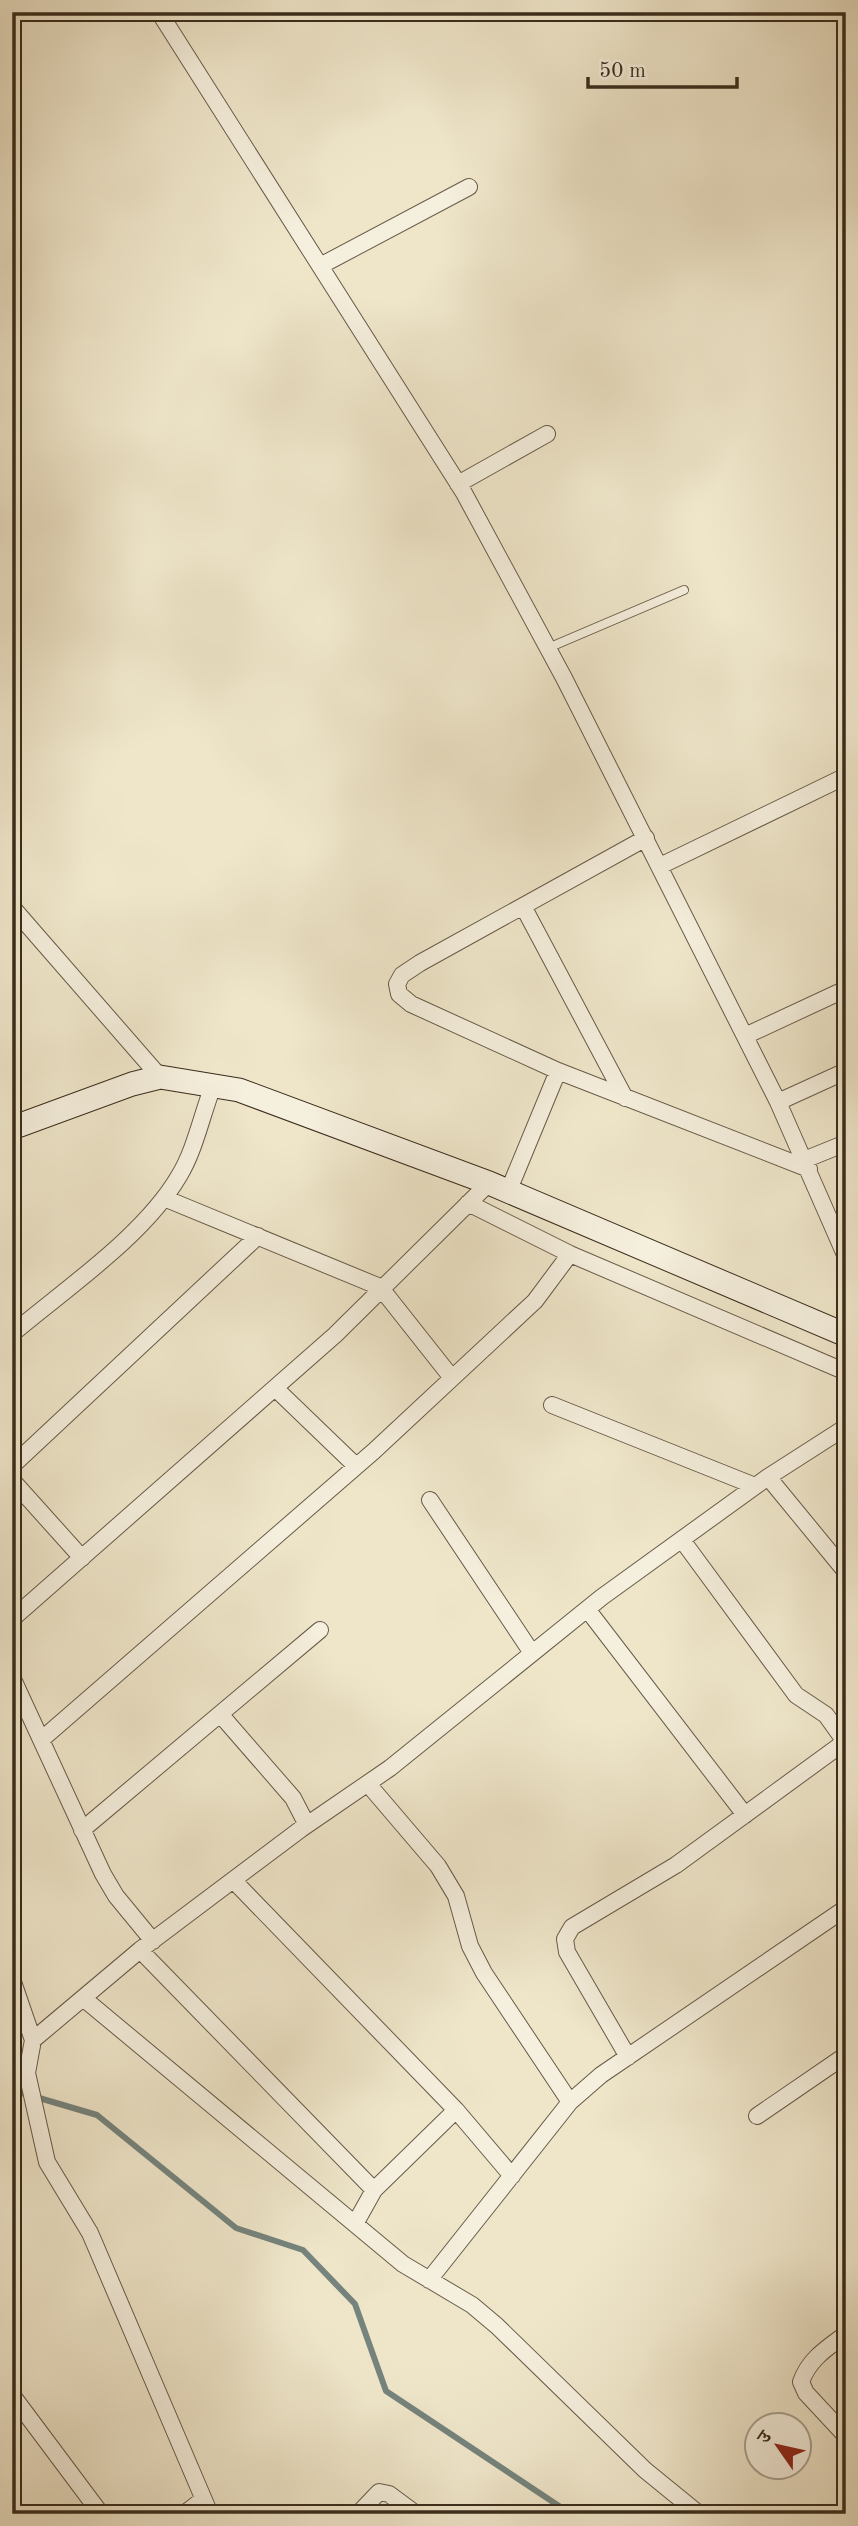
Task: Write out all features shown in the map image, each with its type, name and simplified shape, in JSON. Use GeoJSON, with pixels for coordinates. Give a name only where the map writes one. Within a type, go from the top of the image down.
{"type":"FeatureCollection","features":[{"type":"Feature","properties":{"kind":"street"},"geometry":{"type":"LineString","coordinates":[[159,12],[458,484],[548,648],[745,1035],[807,1165],[846,1257]]}},
{"type":"Feature","properties":{"kind":"street"},"geometry":{"type":"LineString","coordinates":[[320,266],[469,187]]}},
{"type":"Feature","properties":{"kind":"street"},"geometry":{"type":"LineString","coordinates":[[458,484],[547,434]]}},
{"type":"Feature","properties":{"kind":"street"},"geometry":{"type":"LineString","coordinates":[[660,866],[846,776]]}},
{"type":"Feature","properties":{"kind":"street"},"geometry":{"type":"LineString","coordinates":[[646,838],[524,908],[420,963],[402,975],[397,984],[400,994],[411,1004],[558,1071],[807,1165],[846,1143]]}},
{"type":"Feature","properties":{"kind":"street"},"geometry":{"type":"LineString","coordinates":[[12,907],[160,1077]]}},
{"type":"Feature","properties":{"kind":"street"},"geometry":{"type":"LineString","coordinates":[[524,908],[625,1098]]}},
{"type":"Feature","properties":{"kind":"street"},"geometry":{"type":"LineString","coordinates":[[12,935],[27,926]]}},
{"type":"Feature","properties":{"kind":"street"},"geometry":{"type":"LineString","coordinates":[[745,1035],[846,989]]}},
{"type":"Feature","properties":{"kind":"street"},"geometry":{"type":"LineString","coordinates":[[12,1619],[335,1335],[380,1287],[468,1203],[498,1187],[558,1071]]}},
{"type":"Feature","properties":{"kind":"street"},"geometry":{"type":"LineString","coordinates":[[778,1102],[846,1071]]}},
{"type":"Feature","properties":{"kind":"street"},"geometry":{"type":"LineString","coordinates":[[12,1128],[132,1084],[160,1077],[239,1090],[498,1187],[846,1335]]}},
{"type":"Feature","properties":{"kind":"street"},"geometry":{"type":"LineString","coordinates":[[12,1334],[142,1224],[164,1198],[181,1174],[213,1086]]}},
{"type":"Feature","properties":{"kind":"street"},"geometry":{"type":"LineString","coordinates":[[164,1198],[380,1287],[452,1378]]}},
{"type":"Feature","properties":{"kind":"street"},"geometry":{"type":"LineString","coordinates":[[468,1203],[570,1254],[846,1372]]}},
{"type":"Feature","properties":{"kind":"street"},"geometry":{"type":"LineString","coordinates":[[12,1466],[258,1236]]}},
{"type":"Feature","properties":{"kind":"street"},"geometry":{"type":"LineString","coordinates":[[41,1740],[356,1466],[452,1378],[534,1301],[570,1254]]}},
{"type":"Feature","properties":{"kind":"street"},"geometry":{"type":"LineString","coordinates":[[275,1388],[356,1466]]}},
{"type":"Feature","properties":{"kind":"street"},"geometry":{"type":"LineString","coordinates":[[552,1405],[761,1481],[846,1572]]}},
{"type":"Feature","properties":{"kind":"street"},"geometry":{"type":"LineString","coordinates":[[33,2040],[147,1945],[307,1825],[368,1784],[587,1609],[761,1481],[846,1427]]}},
{"type":"Feature","properties":{"kind":"street"},"geometry":{"type":"LineString","coordinates":[[12,1480],[82,1558]]}},
{"type":"Feature","properties":{"kind":"street"},"geometry":{"type":"LineString","coordinates":[[430,1500],[533,1653]]}},
{"type":"Feature","properties":{"kind":"street"},"geometry":{"type":"LineString","coordinates":[[628,2057],[567,1952],[565,1939],[572,1927],[676,1865],[845,1742],[826,1715],[796,1695],[682,1540]]}},
{"type":"Feature","properties":{"kind":"street"},"geometry":{"type":"LineString","coordinates":[[587,1609],[745,1815]]}},
{"type":"Feature","properties":{"kind":"street"},"geometry":{"type":"LineString","coordinates":[[82,1830],[320,1630]]}},
{"type":"Feature","properties":{"kind":"street"},"geometry":{"type":"LineString","coordinates":[[12,1677],[82,1830],[116,1896],[147,1945],[374,2190]]}},
{"type":"Feature","properties":{"kind":"street"},"geometry":{"type":"LineString","coordinates":[[220,1714],[293,1798],[307,1825]]}},
{"type":"Feature","properties":{"kind":"street"},"geometry":{"type":"LineString","coordinates":[[368,1784],[438,1866],[456,1896],[470,1945],[484,1973],[570,2102]]}},
{"type":"Feature","properties":{"kind":"street"},"geometry":{"type":"LineString","coordinates":[[233,1880],[456,2110],[512,2176]]}},
{"type":"Feature","properties":{"kind":"street"},"geometry":{"type":"LineString","coordinates":[[429,2280],[570,2102],[628,2057],[846,1908]]}},
{"type":"Feature","properties":{"kind":"street"},"geometry":{"type":"LineString","coordinates":[[12,1979],[33,2040],[27,2073],[47,2162],[90,2233],[206,2507],[184,2514]]}},
{"type":"Feature","properties":{"kind":"street"},"geometry":{"type":"LineString","coordinates":[[83,1998],[403,2264],[472,2305],[645,2470],[699,2514]]}},
{"type":"Feature","properties":{"kind":"street"},"geometry":{"type":"LineString","coordinates":[[757,2116],[846,2055]]}},
{"type":"Feature","properties":{"kind":"street"},"geometry":{"type":"LineString","coordinates":[[355,2224],[374,2190],[456,2110]]}},
{"type":"Feature","properties":{"kind":"street"},"geometry":{"type":"LineString","coordinates":[[846,2334],[817,2356],[806,2368],[801,2382],[806,2393],[846,2436]]}},
{"type":"Feature","properties":{"kind":"street"},"geometry":{"type":"LineString","coordinates":[[12,2395],[101,2514]]}},
{"type":"Feature","properties":{"kind":"street"},"geometry":{"type":"LineString","coordinates":[[358,2514],[379,2492],[389,2494],[416,2514]]}},
{"type":"Feature","properties":{"kind":"lane"},"geometry":{"type":"LineString","coordinates":[[548,648],[684,590]]}},
{"type":"Feature","properties":{"kind":"waterway"},"geometry":{"type":"LineString","coordinates":[[12,2090],[97,2115],[236,2228],[303,2250],[355,2304],[386,2391],[571,2514]]}}]}
